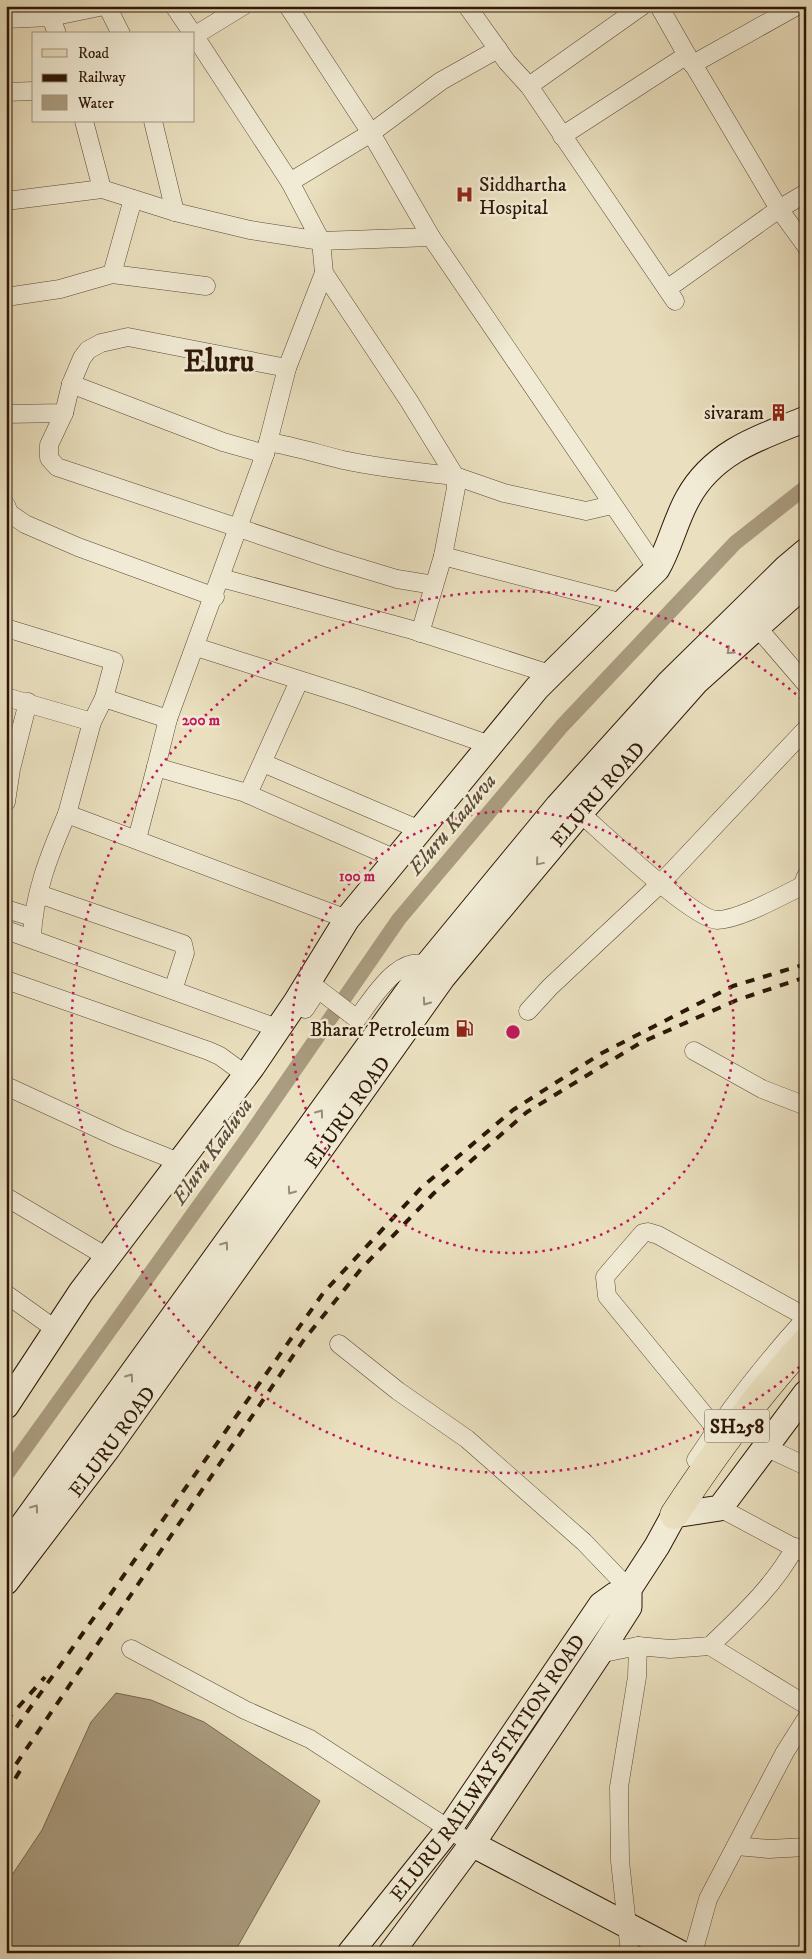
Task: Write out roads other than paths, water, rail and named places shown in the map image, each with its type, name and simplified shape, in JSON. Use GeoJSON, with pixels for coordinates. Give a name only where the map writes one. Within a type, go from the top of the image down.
{"type":"FeatureCollection","features":[{"type":"Feature","properties":{"kind":"main road"},"geometry":{"type":"LineString","coordinates":[[7,1402],[55,1329],[107,1257],[249,1071],[272,1036],[300,1006],[347,919],[550,674],[657,569],[665,555],[687,499],[709,471],[749,441],[806,419]]}},
{"type":"Feature","properties":{"kind":"main road","name":"ELURU ROAD"},"geometry":{"type":"LineString","coordinates":[[9,1564],[108,1448],[435,971],[558,806],[668,684],[787,567],[806,551]]}},
{"type":"Feature","properties":{"kind":"main road","name":"ELURU ROAD"},"geometry":{"type":"LineString","coordinates":[[435,971],[696,682],[806,583]]}},
{"type":"Feature","properties":{"kind":"main road","name":"SH258"},"geometry":{"type":"LineString","coordinates":[[674,1515],[721,1446],[780,1369],[806,1342]]}},
{"type":"Feature","properties":{"kind":"main road"},"geometry":{"type":"LineString","coordinates":[[674,1515],[720,1508],[806,1393]]}},
{"type":"Feature","properties":{"kind":"main road","name":"ELURU RAILWAY STATION ROAD"},"geometry":{"type":"LineString","coordinates":[[350,1953],[449,1829],[601,1605],[629,1589],[658,1546],[674,1515]]}},
{"type":"Feature","properties":{"kind":"main road","name":"ELURU RAILWAY STATION ROAD"},"geometry":{"type":"LineString","coordinates":[[392,1953],[472,1844],[599,1654],[629,1607],[629,1589]]}},
{"type":"Feature","properties":{"kind":"main road"},"geometry":{"type":"LineString","coordinates":[[472,1844],[680,1953]]}},
{"type":"Feature","properties":{"kind":"street"},"geometry":{"type":"LineString","coordinates":[[6,19],[51,16],[105,6],[120,32]]}},
{"type":"Feature","properties":{"kind":"street"},"geometry":{"type":"LineString","coordinates":[[174,6],[192,32]]}},
{"type":"Feature","properties":{"kind":"street"},"geometry":{"type":"LineString","coordinates":[[195,34],[243,6]]}},
{"type":"Feature","properties":{"kind":"street"},"geometry":{"type":"LineString","coordinates":[[288,6],[371,133],[431,237],[657,569]]}},
{"type":"Feature","properties":{"kind":"street"},"geometry":{"type":"LineString","coordinates":[[467,6],[498,49],[529,86],[671,295],[778,209],[806,193]]}},
{"type":"Feature","properties":{"kind":"street"},"geometry":{"type":"LineString","coordinates":[[529,86],[642,6]]}},
{"type":"Feature","properties":{"kind":"street"},"geometry":{"type":"LineString","coordinates":[[659,6],[778,209],[806,246]]}},
{"type":"Feature","properties":{"kind":"street"},"geometry":{"type":"LineString","coordinates":[[562,136],[690,60],[797,6]]}},
{"type":"Feature","properties":{"kind":"street"},"geometry":{"type":"LineString","coordinates":[[51,16],[56,32]]}},
{"type":"Feature","properties":{"kind":"street"},"geometry":{"type":"LineString","coordinates":[[137,840],[168,719],[215,597],[236,528],[266,448],[286,368],[324,273],[321,242],[290,182],[195,37]]}},
{"type":"Feature","properties":{"kind":"street"},"geometry":{"type":"LineString","coordinates":[[290,182],[371,133],[448,77],[498,49]]}},
{"type":"Feature","properties":{"kind":"street"},"geometry":{"type":"LineString","coordinates":[[6,92],[32,91]]}},
{"type":"Feature","properties":{"kind":"street"},"geometry":{"type":"LineString","coordinates":[[84,122],[102,189]]}},
{"type":"Feature","properties":{"kind":"street"},"geometry":{"type":"LineString","coordinates":[[153,122],[175,212]]}},
{"type":"Feature","properties":{"kind":"street"},"geometry":{"type":"LineString","coordinates":[[6,201],[102,189],[175,212],[250,230],[321,242],[431,237]]}},
{"type":"Feature","properties":{"kind":"street"},"geometry":{"type":"LineString","coordinates":[[112,274],[133,199]]}},
{"type":"Feature","properties":{"kind":"street"},"geometry":{"type":"LineString","coordinates":[[324,273],[409,401],[455,476],[456,488],[443,556],[420,633]]}},
{"type":"Feature","properties":{"kind":"street"},"geometry":{"type":"LineString","coordinates":[[6,297],[60,289],[112,274],[206,286]]}},
{"type":"Feature","properties":{"kind":"street"},"geometry":{"type":"LineString","coordinates":[[286,368],[128,337],[100,343],[88,350],[82,358],[71,384],[64,413],[49,445],[49,458],[57,467],[236,528],[397,579],[434,586]]}},
{"type":"Feature","properties":{"kind":"street"},"geometry":{"type":"LineString","coordinates":[[71,384],[223,442],[266,448],[295,446],[343,460],[407,471],[455,476],[504,493],[586,511],[612,505]]}},
{"type":"Feature","properties":{"kind":"street"},"geometry":{"type":"LineString","coordinates":[[6,414],[64,413]]}},
{"type":"Feature","properties":{"kind":"street"},"geometry":{"type":"LineString","coordinates":[[6,505],[9,513],[25,524],[78,547],[215,597]]}},
{"type":"Feature","properties":{"kind":"street"},"geometry":{"type":"LineString","coordinates":[[443,556],[623,603]]}},
{"type":"Feature","properties":{"kind":"street"},"geometry":{"type":"LineString","coordinates":[[221,578],[420,633],[550,674]]}},
{"type":"Feature","properties":{"kind":"street"},"geometry":{"type":"LineString","coordinates":[[756,627],[806,684]]}},
{"type":"Feature","properties":{"kind":"street"},"geometry":{"type":"LineString","coordinates":[[6,628],[114,661],[104,698],[92,722],[67,814],[49,855],[32,917],[32,938]]}},
{"type":"Feature","properties":{"kind":"street"},"geometry":{"type":"LineString","coordinates":[[196,647],[353,697],[490,745]]}},
{"type":"Feature","properties":{"kind":"street"},"geometry":{"type":"LineString","coordinates":[[248,794],[299,680]]}},
{"type":"Feature","properties":{"kind":"street"},"geometry":{"type":"LineString","coordinates":[[6,696],[92,722]]}},
{"type":"Feature","properties":{"kind":"street"},"geometry":{"type":"LineString","coordinates":[[104,698],[168,719]]}},
{"type":"Feature","properties":{"kind":"street"},"geometry":{"type":"LineString","coordinates":[[6,802],[8,768],[28,702]]}},
{"type":"Feature","properties":{"kind":"street"},"geometry":{"type":"LineString","coordinates":[[528,1011],[550,987],[661,883],[806,729]]}},
{"type":"Feature","properties":{"kind":"street"},"geometry":{"type":"LineString","coordinates":[[262,763],[420,830]]}},
{"type":"Feature","properties":{"kind":"street"},"geometry":{"type":"LineString","coordinates":[[156,767],[248,794],[396,859]]}},
{"type":"Feature","properties":{"kind":"street"},"geometry":{"type":"LineString","coordinates":[[580,812],[643,870],[708,919],[730,918],[802,886],[806,876]]}},
{"type":"Feature","properties":{"kind":"street"},"geometry":{"type":"LineString","coordinates":[[67,814],[347,919]]}},
{"type":"Feature","properties":{"kind":"street"},"geometry":{"type":"LineString","coordinates":[[39,894],[183,944],[185,953],[173,990]]}},
{"type":"Feature","properties":{"kind":"street"},"geometry":{"type":"LineString","coordinates":[[6,909],[32,917]]}},
{"type":"Feature","properties":{"kind":"street"},"geometry":{"type":"LineString","coordinates":[[6,930],[173,990],[272,1036]]}},
{"type":"Feature","properties":{"kind":"street"},"geometry":{"type":"LineString","coordinates":[[300,1006],[318,989],[357,1018],[396,970],[416,963],[435,971]]}},
{"type":"Feature","properties":{"kind":"street"},"geometry":{"type":"LineString","coordinates":[[6,980],[210,1051],[249,1071]]}},
{"type":"Feature","properties":{"kind":"street"},"geometry":{"type":"LineString","coordinates":[[694,1051],[762,1089],[806,1106]]}},
{"type":"Feature","properties":{"kind":"street"},"geometry":{"type":"LineString","coordinates":[[6,1086],[118,1138],[179,1162]]}},
{"type":"Feature","properties":{"kind":"street"},"geometry":{"type":"LineString","coordinates":[[6,1196],[107,1257]]}},
{"type":"Feature","properties":{"kind":"street"},"geometry":{"type":"LineString","coordinates":[[674,1515],[674,1494],[716,1429],[765,1363],[806,1318],[658,1235],[648,1232],[643,1233],[606,1277],[607,1296],[716,1429]]}},
{"type":"Feature","properties":{"kind":"street"},"geometry":{"type":"LineString","coordinates":[[6,1294],[55,1329]]}},
{"type":"Feature","properties":{"kind":"street"},"geometry":{"type":"LineString","coordinates":[[339,1344],[398,1391],[474,1445],[584,1542],[629,1589]]}},
{"type":"Feature","properties":{"kind":"street"},"geometry":{"type":"LineString","coordinates":[[765,1447],[806,1466]]}},
{"type":"Feature","properties":{"kind":"street"},"geometry":{"type":"LineString","coordinates":[[710,1646],[792,1558],[720,1508]]}},
{"type":"Feature","properties":{"kind":"street"},"geometry":{"type":"LineString","coordinates":[[630,1953],[620,1861],[618,1787],[637,1678],[638,1646]]}},
{"type":"Feature","properties":{"kind":"street"},"geometry":{"type":"LineString","coordinates":[[599,1654],[638,1646],[670,1650],[710,1646],[806,1705]]}},
{"type":"Feature","properties":{"kind":"street"},"geometry":{"type":"LineString","coordinates":[[131,1649],[245,1710],[310,1739],[472,1844]]}},
{"type":"Feature","properties":{"kind":"street"},"geometry":{"type":"LineString","coordinates":[[693,1953],[708,1899],[785,1752],[806,1720]]}},
{"type":"Feature","properties":{"kind":"street"},"geometry":{"type":"LineString","coordinates":[[736,1846],[768,1849],[806,1847]]}},
{"type":"Feature","properties":{"kind":"water"},"geometry":{"type":"Polygon","coordinates":[[[116,1693],[151,1700],[204,1722],[320,1801],[234,1953],[6,1953],[6,1884],[42,1830],[91,1722],[116,1693]]]}},
{"type":"Feature","properties":{"kind":"waterway","name":"Eluru Kaaluva"},"geometry":{"type":"LineString","coordinates":[[6,1475],[249,1136],[399,919],[562,726],[735,543],[806,487]]}},
{"type":"Feature","properties":{"kind":"railway"},"geometry":{"type":"LineString","coordinates":[[6,1742],[324,1292],[422,1187],[513,1110],[602,1053],[733,986],[806,964]]}},
{"type":"Feature","properties":{"kind":"railway"},"geometry":{"type":"LineString","coordinates":[[6,1779],[303,1341],[361,1269],[433,1194],[527,1112],[640,1043],[737,1000],[806,977]]}},
{"type":"Feature","properties":{"kind":"railway"},"geometry":{"type":"LineString","coordinates":[[6,1721],[45,1677]]}},
{"type":"Feature","properties":{"kind":"railway"},"geometry":{"type":"LineString","coordinates":[[6,1794],[21,1769]]}},
{"type":"Feature","properties":{"kind":"place","name":"Siddhartha Hospital"},"geometry":{"type":"Point","coordinates":[465,195]}},
{"type":"Feature","properties":{"kind":"place","name":"sivaram"},"geometry":{"type":"Point","coordinates":[778,412]}},
{"type":"Feature","properties":{"kind":"place","name":"Bharat Petroleum"},"geometry":{"type":"Point","coordinates":[464,1029]}},
{"type":"Feature","properties":{"kind":"district","name":"Eluru"},"geometry":{"type":"Point","coordinates":[219,361]}}]}
